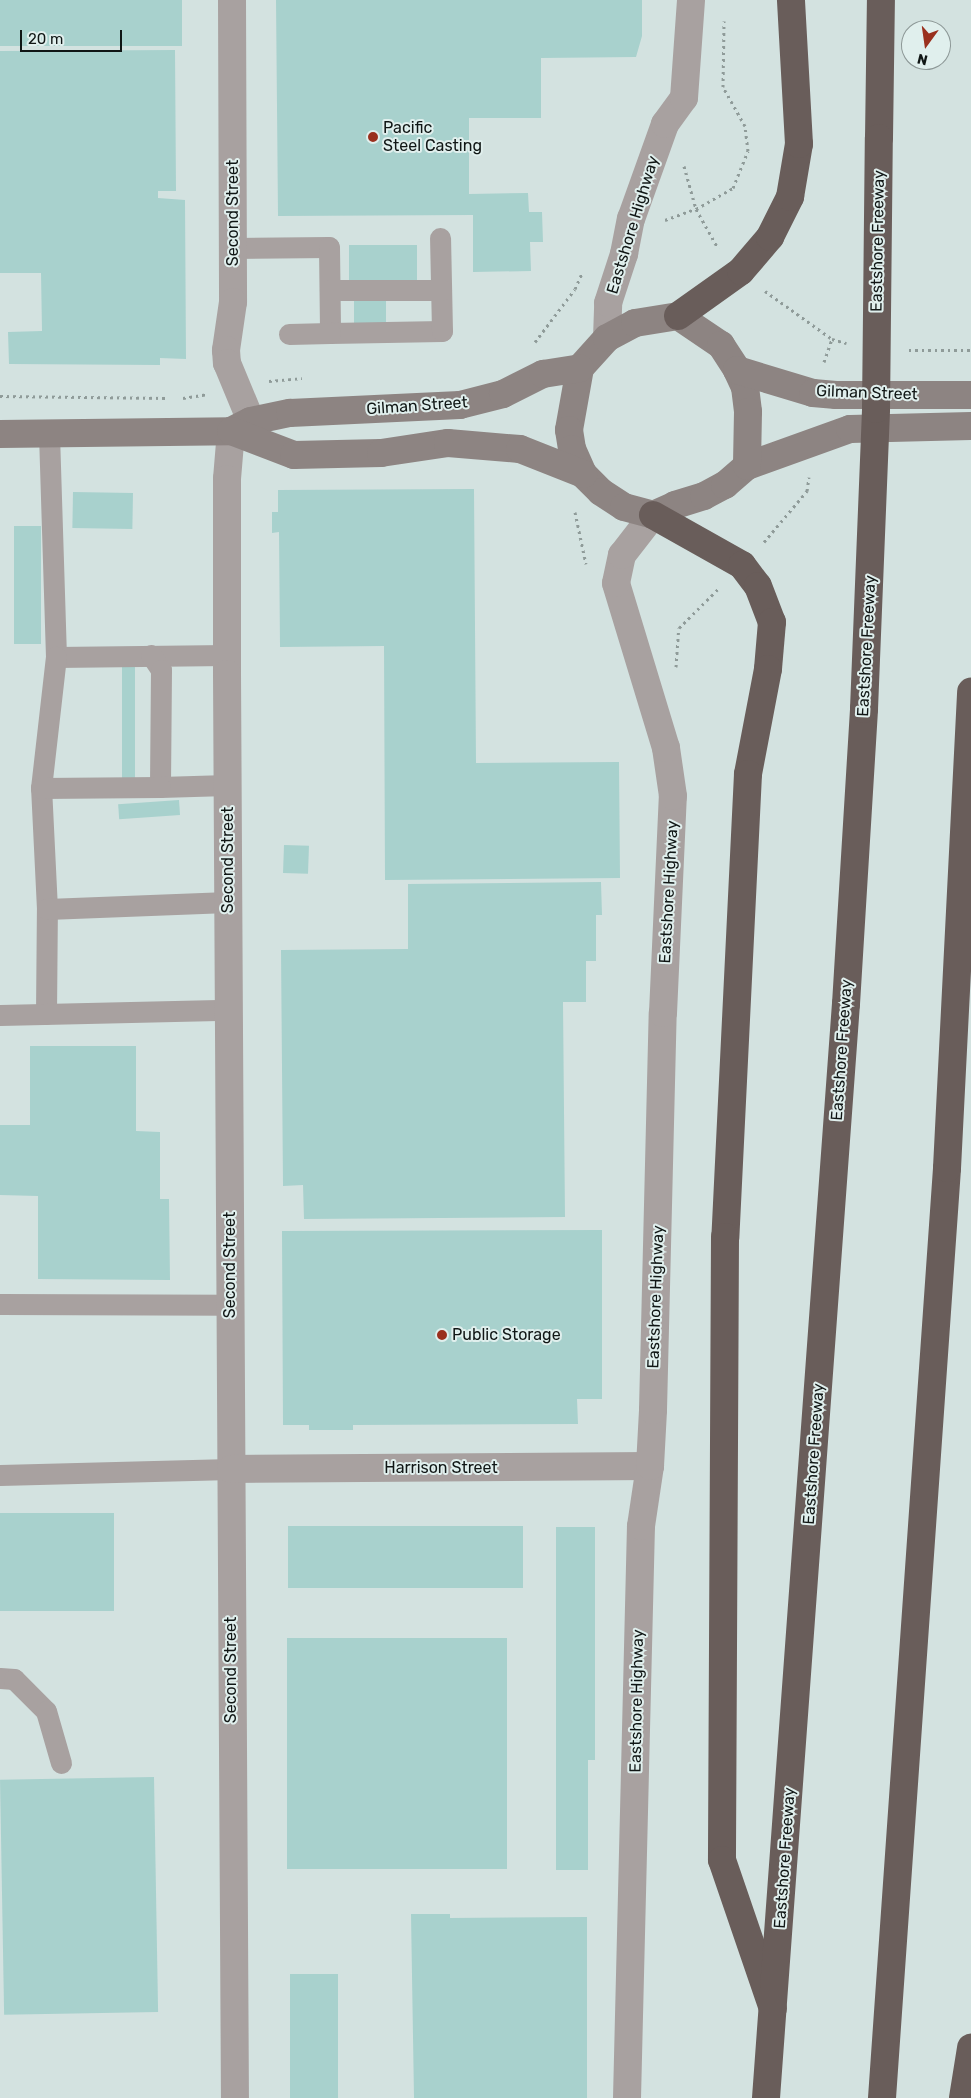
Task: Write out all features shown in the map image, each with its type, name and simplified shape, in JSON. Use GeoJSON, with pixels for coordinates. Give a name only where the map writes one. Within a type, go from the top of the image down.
{"type":"FeatureCollection","features":[{"type":"Feature","properties":{"kind":"highway"},"geometry":{"type":"LineString","coordinates":[[678,316],[741,271],[770,237],[790,197],[799,144],[791,0]]}},
{"type":"Feature","properties":{"kind":"highway","name":"Eastshore Freeway"},"geometry":{"type":"LineString","coordinates":[[766,2098],[846,1004],[864,709],[876,409],[881,0]]}},
{"type":"Feature","properties":{"kind":"highway"},"geometry":{"type":"LineString","coordinates":[[653,515],[742,565],[758,586],[772,622],[768,669],[748,774],[725,1237],[722,1860],[773,2009]]}},
{"type":"Feature","properties":{"kind":"highway"},"geometry":{"type":"LineString","coordinates":[[882,2098],[947,1168],[970,700]]}},
{"type":"Feature","properties":{"kind":"highway"},"geometry":{"type":"LineString","coordinates":[[963,2098],[971,2048]]}},
{"type":"Feature","properties":{"kind":"main road"},"geometry":{"type":"LineString","coordinates":[[580,368],[606,338],[635,323],[678,316],[721,345],[745,387],[748,412],[747,466]]}},
{"type":"Feature","properties":{"kind":"main road","name":"Gilman Street"},"geometry":{"type":"LineString","coordinates":[[0,434],[49,434],[241,426],[290,413],[460,406],[503,394],[542,374],[580,368],[569,430],[572,449],[583,474],[600,492],[624,507],[653,515],[674,504],[704,496],[725,485],[747,466],[850,429],[971,426]]}},
{"type":"Feature","properties":{"kind":"main road","name":"Gilman Street"},"geometry":{"type":"LineString","coordinates":[[737,370],[813,393],[836,395],[971,395]]}},
{"type":"Feature","properties":{"kind":"main road","name":"Gilman Street"},"geometry":{"type":"LineString","coordinates":[[241,426],[294,455],[381,452],[448,443],[520,449],[583,474]]}},
{"type":"Feature","properties":{"kind":"street","name":"Second Street"},"geometry":{"type":"LineString","coordinates":[[232,0],[233,302],[226,350],[227,363],[236,389],[241,426],[227,479],[228,1010],[235,2098]]}},
{"type":"Feature","properties":{"kind":"street","name":"Eastshore Highway"},"geometry":{"type":"LineString","coordinates":[[606,338],[608,303],[624,254],[631,219],[665,124],[684,98],[691,0]]}},
{"type":"Feature","properties":{"kind":"street","name":"Eastshore Highway"},"geometry":{"type":"LineString","coordinates":[[627,2098],[641,1526],[650,1466],[663,1013],[673,796],[666,748],[653,712],[641,662],[621,606],[616,583],[622,555],[653,515]]}},
{"type":"Feature","properties":{"kind":"street","name":"Harrison Street"},"geometry":{"type":"LineString","coordinates":[[232,1469],[650,1466]]}},
{"type":"Feature","properties":{"kind":"lane"},"geometry":{"type":"LineString","coordinates":[[289,334],[442,330],[440,238]]}},
{"type":"Feature","properties":{"kind":"lane"},"geometry":{"type":"LineString","coordinates":[[233,248],[329,247],[330,333]]}},
{"type":"Feature","properties":{"kind":"lane"},"geometry":{"type":"LineString","coordinates":[[330,290],[441,290]]}},
{"type":"Feature","properties":{"kind":"lane"},"geometry":{"type":"LineString","coordinates":[[46,1014],[47,909],[41,788],[56,657],[49,434]]}},
{"type":"Feature","properties":{"kind":"lane"},"geometry":{"type":"LineString","coordinates":[[151,655],[162,670],[160,787]]}},
{"type":"Feature","properties":{"kind":"lane"},"geometry":{"type":"LineString","coordinates":[[56,657],[227,656]]}},
{"type":"Feature","properties":{"kind":"lane"},"geometry":{"type":"LineString","coordinates":[[41,788],[227,785]]}},
{"type":"Feature","properties":{"kind":"lane"},"geometry":{"type":"LineString","coordinates":[[47,909],[228,902]]}},
{"type":"Feature","properties":{"kind":"lane"},"geometry":{"type":"LineString","coordinates":[[0,1015],[228,1010]]}},
{"type":"Feature","properties":{"kind":"lane"},"geometry":{"type":"LineString","coordinates":[[0,1304],[230,1305]]}},
{"type":"Feature","properties":{"kind":"lane"},"geometry":{"type":"LineString","coordinates":[[0,1474],[232,1469]]}},
{"type":"Feature","properties":{"kind":"lane"},"geometry":{"type":"LineString","coordinates":[[0,1678],[14,1680],[46,1712],[61,1763]]}},
{"type":"Feature","properties":{"kind":"path"},"geometry":{"type":"LineString","coordinates":[[658,223],[696,209],[733,188],[748,151],[745,126],[723,87],[724,19]]}},
{"type":"Feature","properties":{"kind":"path"},"geometry":{"type":"LineString","coordinates":[[683,160],[696,209],[712,240]]}},
{"type":"Feature","properties":{"kind":"path"},"geometry":{"type":"LineString","coordinates":[[534,344],[576,289],[586,264]]}},
{"type":"Feature","properties":{"kind":"path"},"geometry":{"type":"LineString","coordinates":[[821,370],[832,339]]}},
{"type":"Feature","properties":{"kind":"path"},"geometry":{"type":"LineString","coordinates":[[277,378],[311,378]]}},
{"type":"Feature","properties":{"kind":"path"},"geometry":{"type":"LineString","coordinates":[[0,396],[183,398],[236,389]]}},
{"type":"Feature","properties":{"kind":"path"},"geometry":{"type":"LineString","coordinates":[[762,544],[807,491],[810,467]]}},
{"type":"Feature","properties":{"kind":"path"},"geometry":{"type":"LineString","coordinates":[[676,671],[679,628],[724,583]]}},
{"type":"Feature","properties":{"kind":"building"},"geometry":{"type":"Polygon","coordinates":[[[0,0],[182,0],[182,46],[0,46],[0,0]]]}},
{"type":"Feature","properties":{"kind":"building","name":"Pacific Steel Casting"},"geometry":{"type":"Polygon","coordinates":[[[276,0],[642,0],[642,36],[636,57],[541,58],[541,118],[469,118],[469,194],[528,193],[529,212],[542,212],[543,242],[530,242],[531,271],[473,272],[473,215],[278,216],[276,0]]]}},
{"type":"Feature","properties":{"kind":"building"},"geometry":{"type":"Polygon","coordinates":[[[175,50],[176,191],[158,191],[158,198],[185,200],[186,359],[160,358],[160,365],[9,364],[8,332],[42,331],[41,273],[0,273],[0,51],[175,50]]]}},
{"type":"Feature","properties":{"kind":"building"},"geometry":{"type":"Polygon","coordinates":[[[349,245],[417,245],[417,284],[349,284],[349,245]]]}},
{"type":"Feature","properties":{"kind":"building"},"geometry":{"type":"Polygon","coordinates":[[[354,296],[386,296],[386,327],[354,327],[354,296]]]}},
{"type":"Feature","properties":{"kind":"building"},"geometry":{"type":"Polygon","coordinates":[[[474,489],[476,763],[619,762],[620,878],[385,880],[384,646],[280,647],[279,532],[272,533],[272,512],[278,512],[278,490],[474,489]]]}},
{"type":"Feature","properties":{"kind":"building"},"geometry":{"type":"Polygon","coordinates":[[[73,492],[133,493],[132,529],[72,528],[73,492]]]}},
{"type":"Feature","properties":{"kind":"building"},"geometry":{"type":"Polygon","coordinates":[[[14,526],[41,526],[41,644],[14,644],[14,526]]]}},
{"type":"Feature","properties":{"kind":"building"},"geometry":{"type":"Polygon","coordinates":[[[122,663],[135,663],[135,778],[122,778],[122,663]]]}},
{"type":"Feature","properties":{"kind":"building"},"geometry":{"type":"Polygon","coordinates":[[[179,800],[180,815],[119,819],[118,804],[179,800]]]}},
{"type":"Feature","properties":{"kind":"building"},"geometry":{"type":"Polygon","coordinates":[[[284,845],[309,846],[308,874],[283,873],[284,845]]]}},
{"type":"Feature","properties":{"kind":"building"},"geometry":{"type":"Polygon","coordinates":[[[601,882],[602,915],[596,915],[596,961],[586,961],[586,1002],[563,1002],[565,1217],[304,1219],[303,1185],[283,1186],[281,950],[408,949],[408,884],[601,882]]]}},
{"type":"Feature","properties":{"kind":"building"},"geometry":{"type":"Polygon","coordinates":[[[30,1046],[136,1046],[136,1131],[160,1132],[160,1199],[169,1199],[170,1280],[38,1279],[38,1196],[0,1195],[0,1125],[30,1125],[30,1046]]]}},
{"type":"Feature","properties":{"kind":"building","name":"Public Storage"},"geometry":{"type":"Polygon","coordinates":[[[602,1230],[602,1399],[577,1399],[578,1424],[353,1425],[353,1430],[309,1430],[309,1425],[283,1425],[282,1231],[602,1230]]]}},
{"type":"Feature","properties":{"kind":"building"},"geometry":{"type":"Polygon","coordinates":[[[0,1513],[114,1513],[114,1611],[0,1611],[0,1513]]]}},
{"type":"Feature","properties":{"kind":"building"},"geometry":{"type":"Polygon","coordinates":[[[288,1526],[523,1526],[523,1588],[288,1588],[288,1526]]]}},
{"type":"Feature","properties":{"kind":"building"},"geometry":{"type":"Polygon","coordinates":[[[556,1527],[595,1527],[595,1760],[588,1760],[588,1870],[556,1870],[556,1527]]]}},
{"type":"Feature","properties":{"kind":"building"},"geometry":{"type":"Polygon","coordinates":[[[287,1638],[507,1638],[507,1869],[287,1869],[287,1638]]]}},
{"type":"Feature","properties":{"kind":"building"},"geometry":{"type":"Polygon","coordinates":[[[154,1777],[158,2012],[4,2015],[0,1780],[154,1777]]]}},
{"type":"Feature","properties":{"kind":"building"},"geometry":{"type":"Polygon","coordinates":[[[411,1914],[450,1914],[450,1918],[587,1917],[587,2098],[414,2098],[411,1914]]]}},
{"type":"Feature","properties":{"kind":"building"},"geometry":{"type":"Polygon","coordinates":[[[290,1974],[338,1974],[338,2098],[290,2098],[290,1974]]]}},
{"type":"Feature","properties":{"kind":"place","name":"Pacific Steel Casting"},"geometry":{"type":"Point","coordinates":[373,137]}},
{"type":"Feature","properties":{"kind":"place","name":"Public Storage"},"geometry":{"type":"Point","coordinates":[442,1335]}}]}
